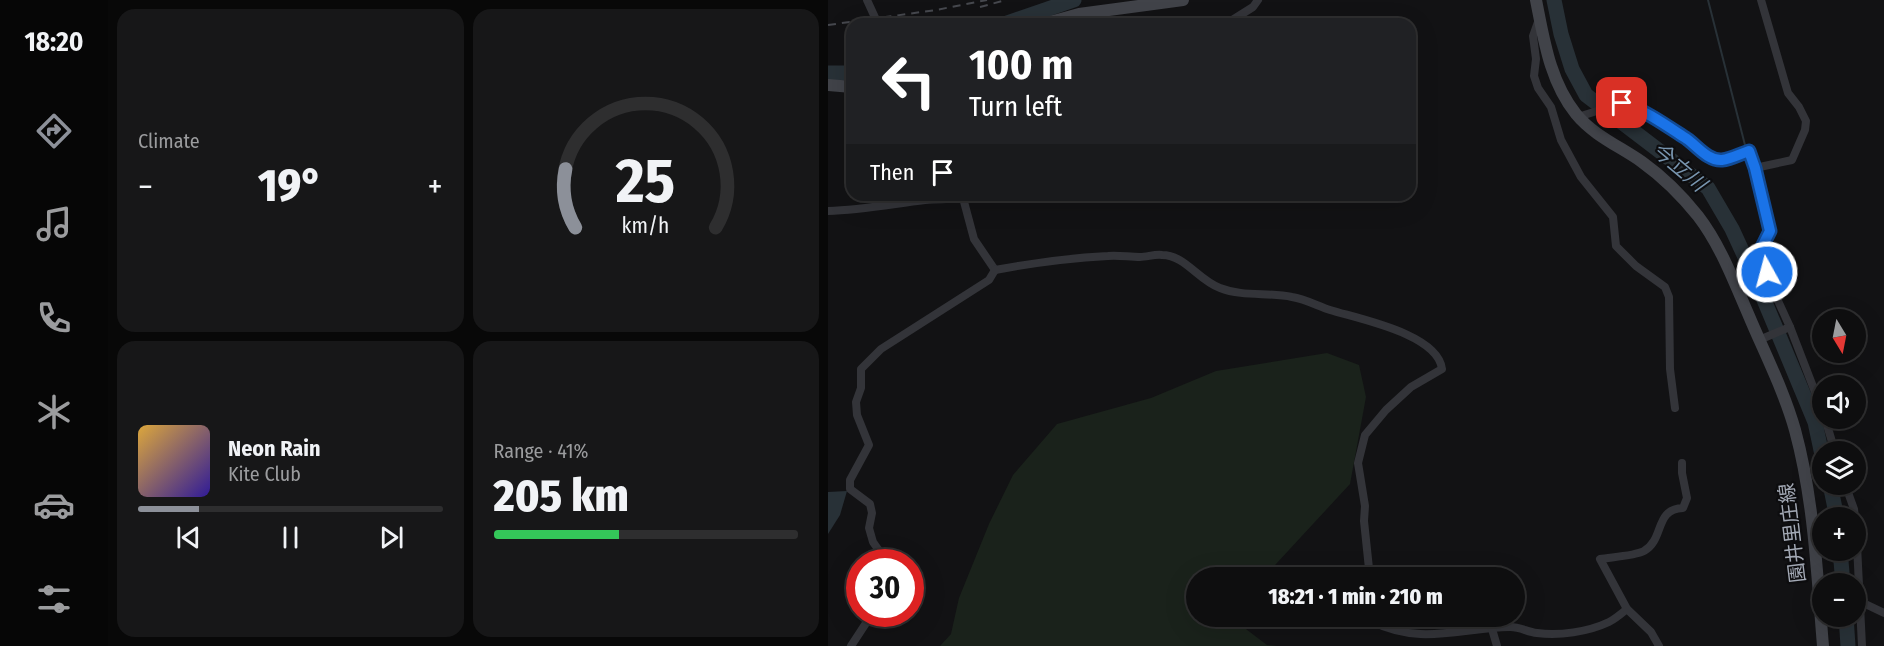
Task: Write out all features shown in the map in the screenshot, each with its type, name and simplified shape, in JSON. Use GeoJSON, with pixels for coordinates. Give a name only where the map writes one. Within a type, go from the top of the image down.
{"type":"FeatureCollection","features":[{"type":"Feature","properties":{"kind":"main road"},"geometry":{"type":"LineString","coordinates":[[1065,18],[1183,0]]}},
{"type":"Feature","properties":{"kind":"main road","name":"園井里庄線"},"geometry":{"type":"LineString","coordinates":[[1536,0],[1551,65],[1569,104],[1578,117],[1604,139],[1642,162],[1666,181],[1698,216],[1716,242],[1763,338],[1795,429],[1808,489],[1822,646]]}},
{"type":"Feature","properties":{"kind":"main road"},"geometry":{"type":"LineString","coordinates":[[828,85],[846,86]]}},
{"type":"Feature","properties":{"kind":"street"},"geometry":{"type":"LineString","coordinates":[[867,0],[875,18]]}},
{"type":"Feature","properties":{"kind":"street"},"geometry":{"type":"LineString","coordinates":[[1236,18],[1253,7],[1258,0]]}},
{"type":"Feature","properties":{"kind":"street"},"geometry":{"type":"LineString","coordinates":[[1755,168],[1791,160],[1805,130],[1806,121],[1799,106],[1788,93],[1761,0]]}},
{"type":"Feature","properties":{"kind":"street"},"geometry":{"type":"LineString","coordinates":[[1540,18],[1533,36],[1536,59],[1534,76],[1538,88],[1551,107],[1561,140],[1581,177],[1613,218],[1616,246],[1636,266],[1665,287],[1669,297],[1670,369],[1675,408]]}},
{"type":"Feature","properties":{"kind":"street"},"geometry":{"type":"LineString","coordinates":[[1578,117],[1622,103],[1634,107],[1690,141],[1706,155],[1720,160],[1749,151],[1770,231],[1760,251],[1812,386]]}},
{"type":"Feature","properties":{"kind":"street"},"geometry":{"type":"LineString","coordinates":[[828,211],[878,208],[920,201]]}},
{"type":"Feature","properties":{"kind":"street"},"geometry":{"type":"LineString","coordinates":[[968,201],[974,239],[995,270]]}},
{"type":"Feature","properties":{"kind":"street"},"geometry":{"type":"LineString","coordinates":[[878,549],[869,528],[872,513],[870,504],[850,489],[850,480],[870,445],[856,416],[856,402],[861,388],[861,369],[881,349],[989,280],[995,270],[1109,255],[1142,257],[1162,255],[1179,258],[1196,274],[1219,288],[1294,297],[1404,333],[1434,352],[1442,369],[1411,387],[1386,410],[1365,435],[1358,463],[1365,506],[1364,521],[1369,567]]}},
{"type":"Feature","properties":{"kind":"street"},"geometry":{"type":"LineString","coordinates":[[1763,338],[1788,327]]}},
{"type":"Feature","properties":{"kind":"street"},"geometry":{"type":"LineString","coordinates":[[1659,646],[1651,632],[1628,609],[1600,559],[1642,552],[1655,542],[1660,525],[1668,512],[1675,508],[1683,508],[1687,498],[1682,463]]}},
{"type":"Feature","properties":{"kind":"street"},"geometry":{"type":"LineString","coordinates":[[1866,604],[1884,613]]}},
{"type":"Feature","properties":{"kind":"street"},"geometry":{"type":"LineString","coordinates":[[1381,627],[1419,637],[1510,627],[1523,628],[1535,633],[1561,633],[1587,630],[1610,622],[1628,609]]}},
{"type":"Feature","properties":{"kind":"street"},"geometry":{"type":"LineString","coordinates":[[851,646],[863,627]]}},
{"type":"Feature","properties":{"kind":"street"},"geometry":{"type":"LineString","coordinates":[[1861,627],[1862,646]]}},
{"type":"Feature","properties":{"kind":"street"},"geometry":{"type":"LineString","coordinates":[[1492,629],[1497,646]]}},
{"type":"Feature","properties":{"kind":"shaded area"},"geometry":{"type":"Polygon","coordinates":[[[1327,353],[1359,365],[1366,397],[1350,484],[1273,567],[1186,567],[1186,627],[1243,627],[1267,645],[1277,646],[940,646],[951,634],[959,598],[989,524],[1013,475],[1057,424],[1151,398],[1216,371],[1327,353]]]}},
{"type":"Feature","properties":{"kind":"shaded area"},"geometry":{"type":"Polygon","coordinates":[[[847,491],[840,515],[828,534],[828,492],[847,491]]]}},
{"type":"Feature","properties":{"kind":"waterway"},"geometry":{"type":"LineString","coordinates":[[1022,18],[1074,0]]}},
{"type":"Feature","properties":{"kind":"waterway","name":"今立川"},"geometry":{"type":"LineString","coordinates":[[1554,0],[1561,34],[1572,69],[1586,95],[1708,188],[1732,229],[1757,283],[1815,422],[1819,441]]}},
{"type":"Feature","properties":{"kind":"waterway"},"geometry":{"type":"LineString","coordinates":[[1708,0],[1746,149]]}},
{"type":"Feature","properties":{"kind":"waterway"},"geometry":{"type":"LineString","coordinates":[[828,73],[846,73]]}},
{"type":"Feature","properties":{"kind":"waterway","name":"今立川"},"geometry":{"type":"LineString","coordinates":[[1832,495],[1835,507]]}},
{"type":"Feature","properties":{"kind":"waterway","name":"今立川"},"geometry":{"type":"LineString","coordinates":[[1841,561],[1842,573]]}},
{"type":"Feature","properties":{"kind":"waterway","name":"今立川"},"geometry":{"type":"LineString","coordinates":[[1847,627],[1848,646]]}},
{"type":"Feature","properties":{"kind":"railway"},"geometry":{"type":"LineString","coordinates":[[878,18],[987,0]]}},
{"type":"Feature","properties":{"kind":"railway"},"geometry":{"type":"LineString","coordinates":[[980,7],[1006,0]]}},
{"type":"Feature","properties":{"kind":"railway"},"geometry":{"type":"LineString","coordinates":[[828,25],[846,22]]}},
{"type":"Feature","properties":{"kind":"route"},"geometry":{"type":"LineString","coordinates":[[1622,103],[1664,124],[1706,155],[1720,160],[1749,151],[1770,231],[1760,251],[1767,272]]}}]}
